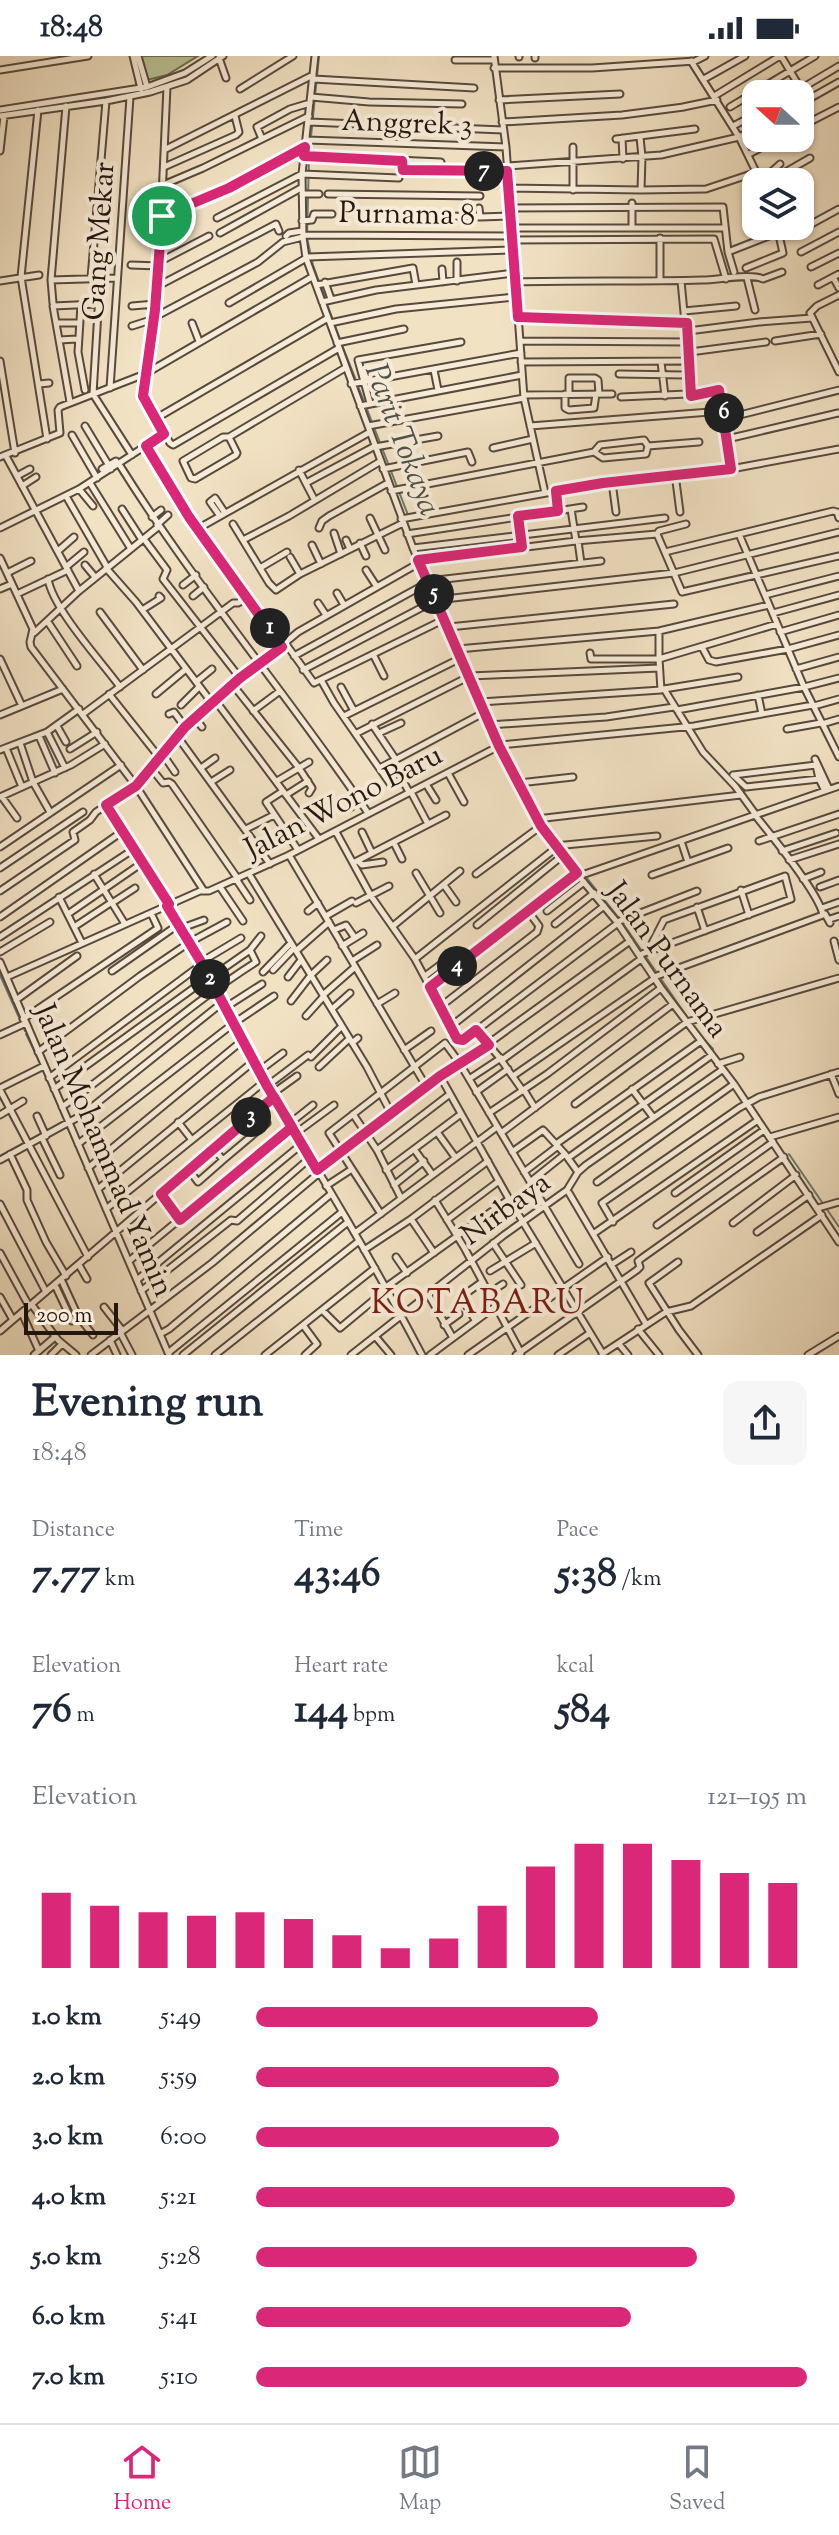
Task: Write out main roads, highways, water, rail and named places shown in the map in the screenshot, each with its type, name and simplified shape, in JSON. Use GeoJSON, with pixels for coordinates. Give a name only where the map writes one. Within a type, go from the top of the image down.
{"type":"FeatureCollection","features":[{"type":"Feature","properties":{"kind":"waterway","name":"Parit Tokaya"},"geometry":{"type":"LineString","coordinates":[[311,137],[319,56]]}},
{"type":"Feature","properties":{"kind":"waterway","name":"Parit Tokaya"},"geometry":{"type":"LineString","coordinates":[[309,159],[307,238],[325,298]]}},
{"type":"Feature","properties":{"kind":"waterway","name":"Parit Tokaya"},"geometry":{"type":"LineString","coordinates":[[327,304],[340,339]]}},
{"type":"Feature","properties":{"kind":"waterway","name":"Parit Tokaya"},"geometry":{"type":"LineString","coordinates":[[342,345],[356,380]]}},
{"type":"Feature","properties":{"kind":"waterway","name":"Parit Tokaya"},"geometry":{"type":"LineString","coordinates":[[358,386],[408,515]]}},
{"type":"Feature","properties":{"kind":"waterway","name":"Parit Tokaya"},"geometry":{"type":"LineString","coordinates":[[422,550],[433,578]]}},
{"type":"Feature","properties":{"kind":"waterway","name":"Parit Tokaya"},"geometry":{"type":"LineString","coordinates":[[435,584],[440,596]]}},
{"type":"Feature","properties":{"kind":"waterway","name":"Parit Tokaya"},"geometry":{"type":"LineString","coordinates":[[443,602],[484,699]]}},
{"type":"Feature","properties":{"kind":"waterway","name":"Parit Tokaya"},"geometry":{"type":"LineString","coordinates":[[487,705],[494,721]]}},
{"type":"Feature","properties":{"kind":"waterway","name":"Parit Tokaya"},"geometry":{"type":"LineString","coordinates":[[497,727],[519,780]]}},
{"type":"Feature","properties":{"kind":"waterway","name":"Parit Tokaya"},"geometry":{"type":"LineString","coordinates":[[528,796],[546,827],[582,873]]}},
{"type":"Feature","properties":{"kind":"waterway","name":"Parit Tokaya"},"geometry":{"type":"LineString","coordinates":[[586,877],[622,922],[698,1033],[713,1049]]}},
{"type":"Feature","properties":{"kind":"waterway"},"geometry":{"type":"LineString","coordinates":[[0,975],[25,1031]]}},
{"type":"Feature","properties":{"kind":"waterway"},"geometry":{"type":"LineString","coordinates":[[26,1034],[41,1065]]}},
{"type":"Feature","properties":{"kind":"waterway"},"geometry":{"type":"LineString","coordinates":[[43,1070],[66,1123]]}},
{"type":"Feature","properties":{"kind":"waterway"},"geometry":{"type":"LineString","coordinates":[[68,1127],[145,1306]]}},
{"type":"Feature","properties":{"kind":"waterway"},"geometry":{"type":"LineString","coordinates":[[789,1154],[839,1227]]}},
{"type":"Feature","properties":{"kind":"district","name":"KOTABARU"},"geometry":{"type":"Point","coordinates":[478,1301]}}]}
